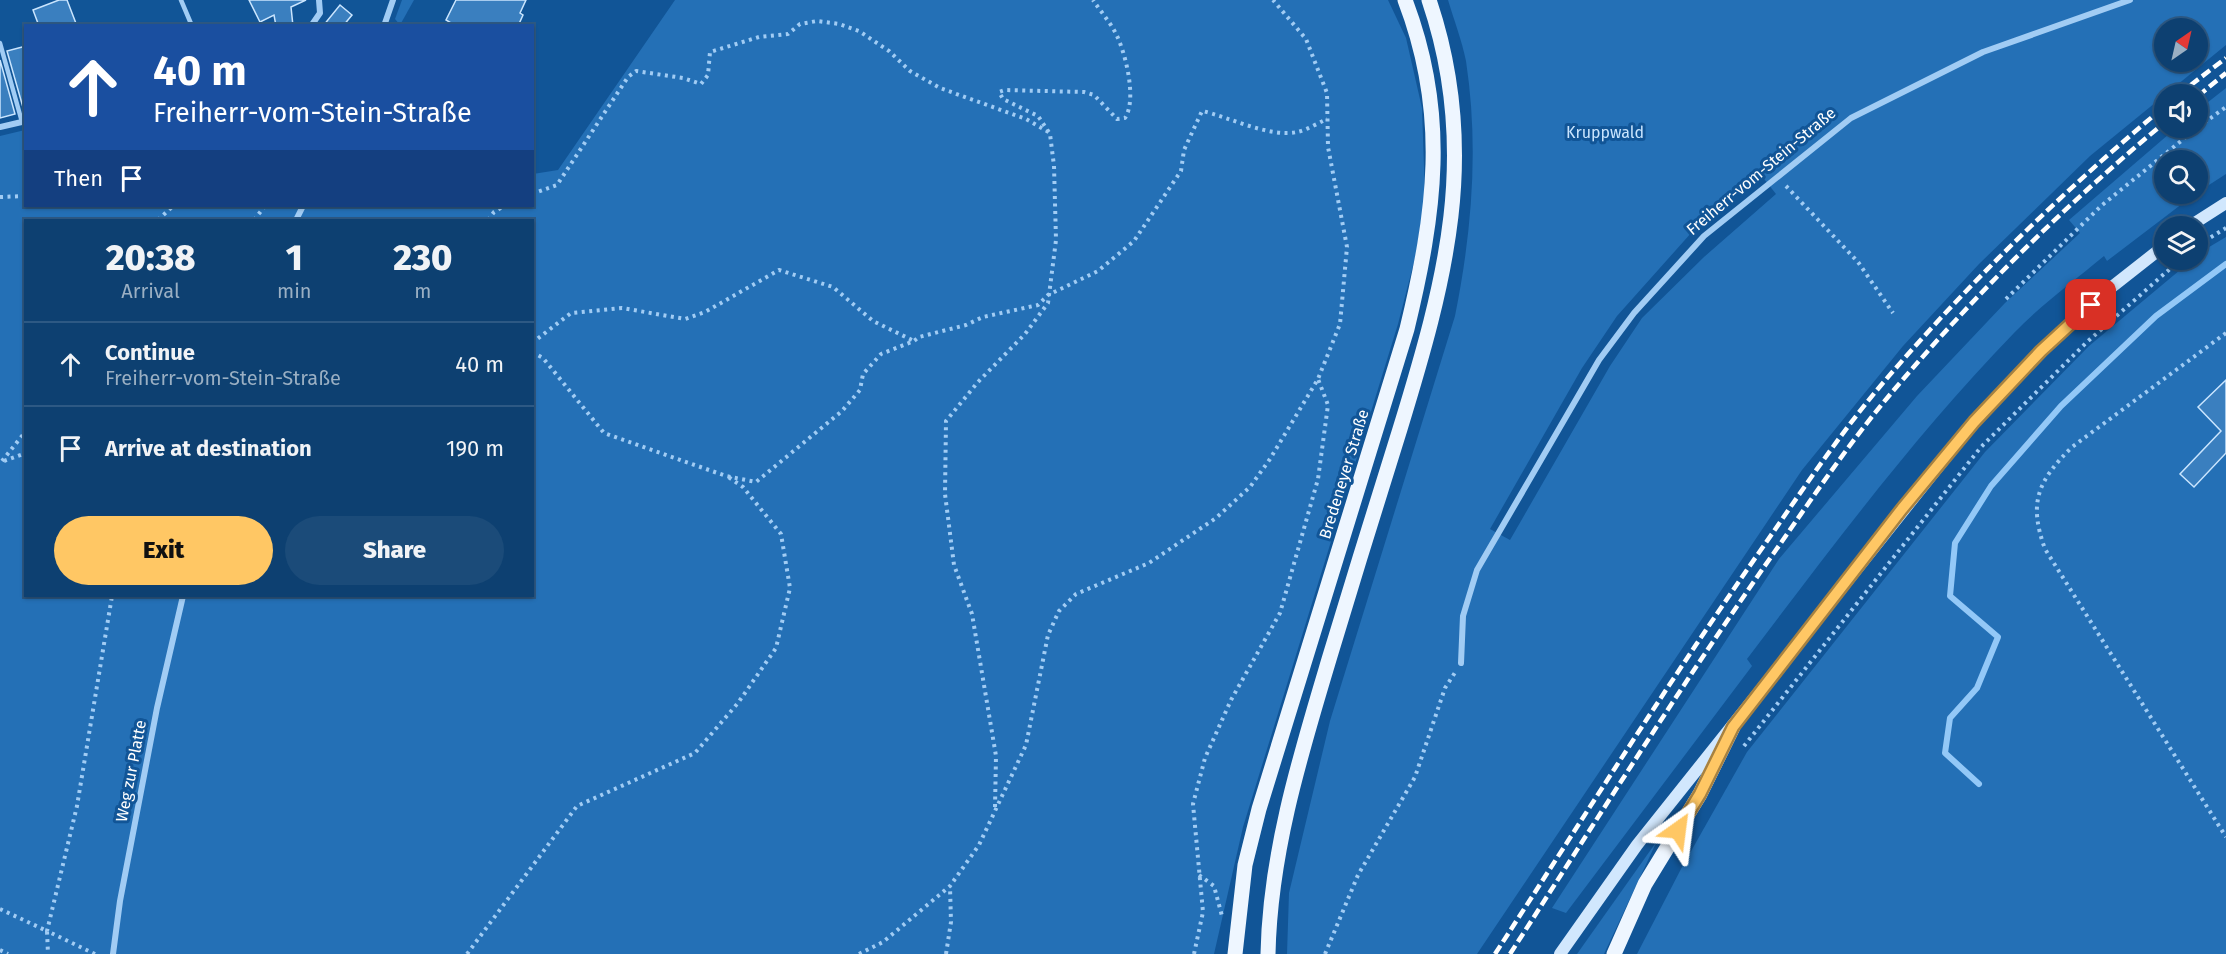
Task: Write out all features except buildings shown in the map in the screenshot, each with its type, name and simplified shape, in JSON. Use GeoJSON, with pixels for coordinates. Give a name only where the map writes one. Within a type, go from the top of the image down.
{"type":"FeatureCollection","features":[{"type":"Feature","properties":{"kind":"main road","name":"Bredeneyer Straße"},"geometry":{"type":"LineString","coordinates":[[1235,954],[1245,865],[1259,809],[1407,329],[1425,255],[1432,198],[1434,141],[1428,80],[1416,29],[1405,0]]}},
{"type":"Feature","properties":{"kind":"main road"},"geometry":{"type":"LineString","coordinates":[[1268,954],[1268,923],[1275,869],[1303,744],[1429,334],[1446,262],[1454,201],[1456,139],[1450,79],[1429,0]]}},
{"type":"Feature","properties":{"kind":"main road"},"geometry":{"type":"LineString","coordinates":[[2206,216],[2226,203]]}},
{"type":"Feature","properties":{"kind":"main road"},"geometry":{"type":"LineString","coordinates":[[1560,954],[1637,845],[1974,422],[2050,344],[2108,290],[2154,254]]}},
{"type":"Feature","properties":{"kind":"main road"},"geometry":{"type":"LineString","coordinates":[[1614,954],[1645,884],[1700,794],[1733,727]]}},
{"type":"Feature","properties":{"kind":"street"},"geometry":{"type":"LineString","coordinates":[[312,24],[320,13],[319,0]]}},
{"type":"Feature","properties":{"kind":"street"},"geometry":{"type":"LineString","coordinates":[[385,24],[393,0]]}},
{"type":"Feature","properties":{"kind":"street","name":"Freiherr-vom-Stein-Straße"},"geometry":{"type":"LineString","coordinates":[[1461,663],[1463,615],[1477,570],[1599,360],[1634,313],[1704,236],[1851,118],[1983,52],[2130,0]]}},
{"type":"Feature","properties":{"kind":"street"},"geometry":{"type":"LineString","coordinates":[[0,127],[24,122]]}},
{"type":"Feature","properties":{"kind":"street","name":"Weg zur Platte"},"geometry":{"type":"LineString","coordinates":[[113,954],[120,901],[154,720],[183,597]]}},
{"type":"Feature","properties":{"kind":"lane"},"geometry":{"type":"LineString","coordinates":[[181,0],[191,24]]}},
{"type":"Feature","properties":{"kind":"lane"},"geometry":{"type":"LineString","coordinates":[[0,43],[24,122]]}},
{"type":"Feature","properties":{"kind":"path"},"geometry":{"type":"LineString","coordinates":[[995,811],[996,756],[972,614],[954,565],[945,494],[946,421],[978,382],[1026,334],[1048,303],[1056,240],[1054,166],[1050,134],[1038,116],[1003,99],[999,92],[1005,90],[1084,92],[1094,95],[1117,119],[1125,118],[1130,110],[1132,98],[1128,74],[1117,36],[1093,0]]}},
{"type":"Feature","properties":{"kind":"path"},"geometry":{"type":"LineString","coordinates":[[859,954],[883,942],[950,886],[979,845],[1026,745],[1048,635],[1059,611],[1076,594],[1149,563],[1216,518],[1250,487],[1270,459],[1318,380],[1340,324],[1347,247],[1328,147],[1327,93],[1306,39],[1273,0]]}},
{"type":"Feature","properties":{"kind":"path"},"geometry":{"type":"LineString","coordinates":[[534,193],[557,185],[628,77],[636,71],[683,78],[701,84],[708,75],[710,52],[759,37],[788,34],[800,24],[817,21],[839,24],[859,32],[889,51],[910,71],[940,88],[1026,118],[1050,134]]}},
{"type":"Feature","properties":{"kind":"path"},"geometry":{"type":"LineString","coordinates":[[2208,119],[2226,107]]}},
{"type":"Feature","properties":{"kind":"path"},"geometry":{"type":"LineString","coordinates":[[534,353],[543,358],[604,433],[726,476],[756,482],[842,411],[860,390],[864,374],[880,354],[919,337],[966,325],[983,317],[1038,305],[1048,295],[1098,271],[1134,241],[1181,171],[1184,150],[1202,111],[1226,116],[1264,129],[1297,133],[1327,119]]}},
{"type":"Feature","properties":{"kind":"path"},"geometry":{"type":"LineString","coordinates":[[2006,299],[2101,206],[2184,138]]}},
{"type":"Feature","properties":{"kind":"path"},"geometry":{"type":"LineString","coordinates":[[1777,177],[1858,262],[1893,313]]}},
{"type":"Feature","properties":{"kind":"path"},"geometry":{"type":"LineString","coordinates":[[0,197],[24,196]]}},
{"type":"Feature","properties":{"kind":"path"},"geometry":{"type":"LineString","coordinates":[[159,219],[172,207]]}},
{"type":"Feature","properties":{"kind":"path"},"geometry":{"type":"LineString","coordinates":[[255,219],[264,207]]}},
{"type":"Feature","properties":{"kind":"path"},"geometry":{"type":"LineString","coordinates":[[489,219],[502,207]]}},
{"type":"Feature","properties":{"kind":"path"},"geometry":{"type":"LineString","coordinates":[[2208,239],[2226,228]]}},
{"type":"Feature","properties":{"kind":"path"},"geometry":{"type":"LineString","coordinates":[[534,341],[571,313],[622,308],[685,319],[705,312],[779,270],[833,287],[873,321],[914,341]]}},
{"type":"Feature","properties":{"kind":"path"},"geometry":{"type":"LineString","coordinates":[[1743,748],[1981,447],[2087,342],[2169,270]]}},
{"type":"Feature","properties":{"kind":"path"},"geometry":{"type":"LineString","coordinates":[[2226,333],[2072,447],[2056,462],[2036,502],[2036,523],[2045,549],[2226,837]]}},
{"type":"Feature","properties":{"kind":"path"},"geometry":{"type":"LineString","coordinates":[[1194,954],[1203,912],[1193,804],[1205,758],[1232,700],[1280,613],[1318,479],[1328,405],[1318,380]]}},
{"type":"Feature","properties":{"kind":"path"},"geometry":{"type":"LineString","coordinates":[[1,462],[24,433]]}},
{"type":"Feature","properties":{"kind":"path"},"geometry":{"type":"LineString","coordinates":[[1,462],[24,454]]}},
{"type":"Feature","properties":{"kind":"path"},"geometry":{"type":"LineString","coordinates":[[467,954],[577,806],[695,753],[738,703],[776,648],[790,588],[781,534],[743,488],[726,476]]}},
{"type":"Feature","properties":{"kind":"path"},"geometry":{"type":"LineString","coordinates":[[48,954],[47,931],[77,806],[112,597]]}},
{"type":"Feature","properties":{"kind":"path"},"geometry":{"type":"LineString","coordinates":[[1325,954],[1358,875],[1415,777],[1445,688],[1461,663]]}},
{"type":"Feature","properties":{"kind":"path"},"geometry":{"type":"LineString","coordinates":[[1198,875],[1214,886],[1224,923]]}},
{"type":"Feature","properties":{"kind":"path"},"geometry":{"type":"LineString","coordinates":[[946,954],[951,922],[950,886]]}},
{"type":"Feature","properties":{"kind":"path"},"geometry":{"type":"LineString","coordinates":[[0,909],[95,954]]}},
{"type":"Feature","properties":{"kind":"path"},"geometry":{"type":"LineString","coordinates":[[0,950],[8,954]]}},
{"type":"Feature","properties":{"kind":"green space"},"geometry":{"type":"Polygon","coordinates":[[[402,0],[414,0],[401,24],[395,19],[402,0]]]}},
{"type":"Feature","properties":{"kind":"green space"},"geometry":{"type":"Polygon","coordinates":[[[675,0],[1388,0],[1406,38],[1422,108],[1425,197],[1416,254],[1398,324],[1243,827],[1214,954],[0,954],[0,136],[24,130],[24,207],[534,207],[534,174],[558,170],[675,0]]]}},
{"type":"Feature","properties":{"kind":"green space","name":"Kruppwald"},"geometry":{"type":"Polygon","coordinates":[[[1448,0],[2226,0],[2226,45],[2208,60],[2208,18],[2154,18],[2154,72],[2193,72],[2178,84],[2154,84],[2154,104],[2090,156],[1979,264],[1903,346],[1802,470],[1477,954],[1287,954],[1289,893],[1330,721],[1455,316],[1466,252],[1473,157],[1470,93],[1460,38],[1448,0]],[[1761,175],[1692,232],[1617,316],[1582,368],[1490,529],[1510,540],[1610,366],[1642,318],[1704,257],[1776,194],[1761,175]]]}},
{"type":"Feature","properties":{"kind":"green space"},"geometry":{"type":"Polygon","coordinates":[[[2226,88],[2226,174],[2208,186],[2208,150],[2154,150],[2154,204],[2182,204],[2166,216],[2154,216],[2154,225],[2107,261],[2104,256],[2058,293],[2024,323],[1978,371],[1843,533],[1747,659],[1752,666],[1566,913],[1552,908],[1779,559],[1917,396],[2005,303],[2080,233],[2069,220],[2164,138],[2208,138],[2208,102],[2226,88]]]}},
{"type":"Feature","properties":{"kind":"green space"},"geometry":{"type":"Polygon","coordinates":[[[2226,237],[2226,954],[1637,954],[1681,869],[1747,752],[1985,452],[2089,346],[2180,270],[2208,270],[2208,248],[2226,237]]]}},
{"type":"Feature","properties":{"kind":"green space"},"geometry":{"type":"Polygon","coordinates":[[[1657,841],[1604,954],[1577,954],[1657,841]]]}},
{"type":"Feature","properties":{"kind":"waterway"},"geometry":{"type":"LineString","coordinates":[[1979,784],[1945,753],[1950,718],[1977,688],[1998,637],[1950,596],[1955,543],[1991,486],[2061,406],[2156,316],[2226,264]]}},
{"type":"Feature","properties":{"kind":"railway"},"geometry":{"type":"LineString","coordinates":[[2192,84],[2226,58]]}},
{"type":"Feature","properties":{"kind":"railway"},"geometry":{"type":"LineString","coordinates":[[2208,88],[2226,73]]}},
{"type":"Feature","properties":{"kind":"railway"},"geometry":{"type":"LineString","coordinates":[[1495,954],[1696,645],[1833,446],[1862,408],[1944,314],[2014,242],[2154,116]]}},
{"type":"Feature","properties":{"kind":"railway"},"geometry":{"type":"LineString","coordinates":[[1510,954],[1704,655],[1872,416],[1986,288],[2090,187],[2154,132]]}},
{"type":"Feature","properties":{"kind":"route"},"geometry":{"type":"LineString","coordinates":[[1678,830],[1700,794],[1733,727],[1902,509],[1974,422],[2041,351],[2091,305]]}}]}
